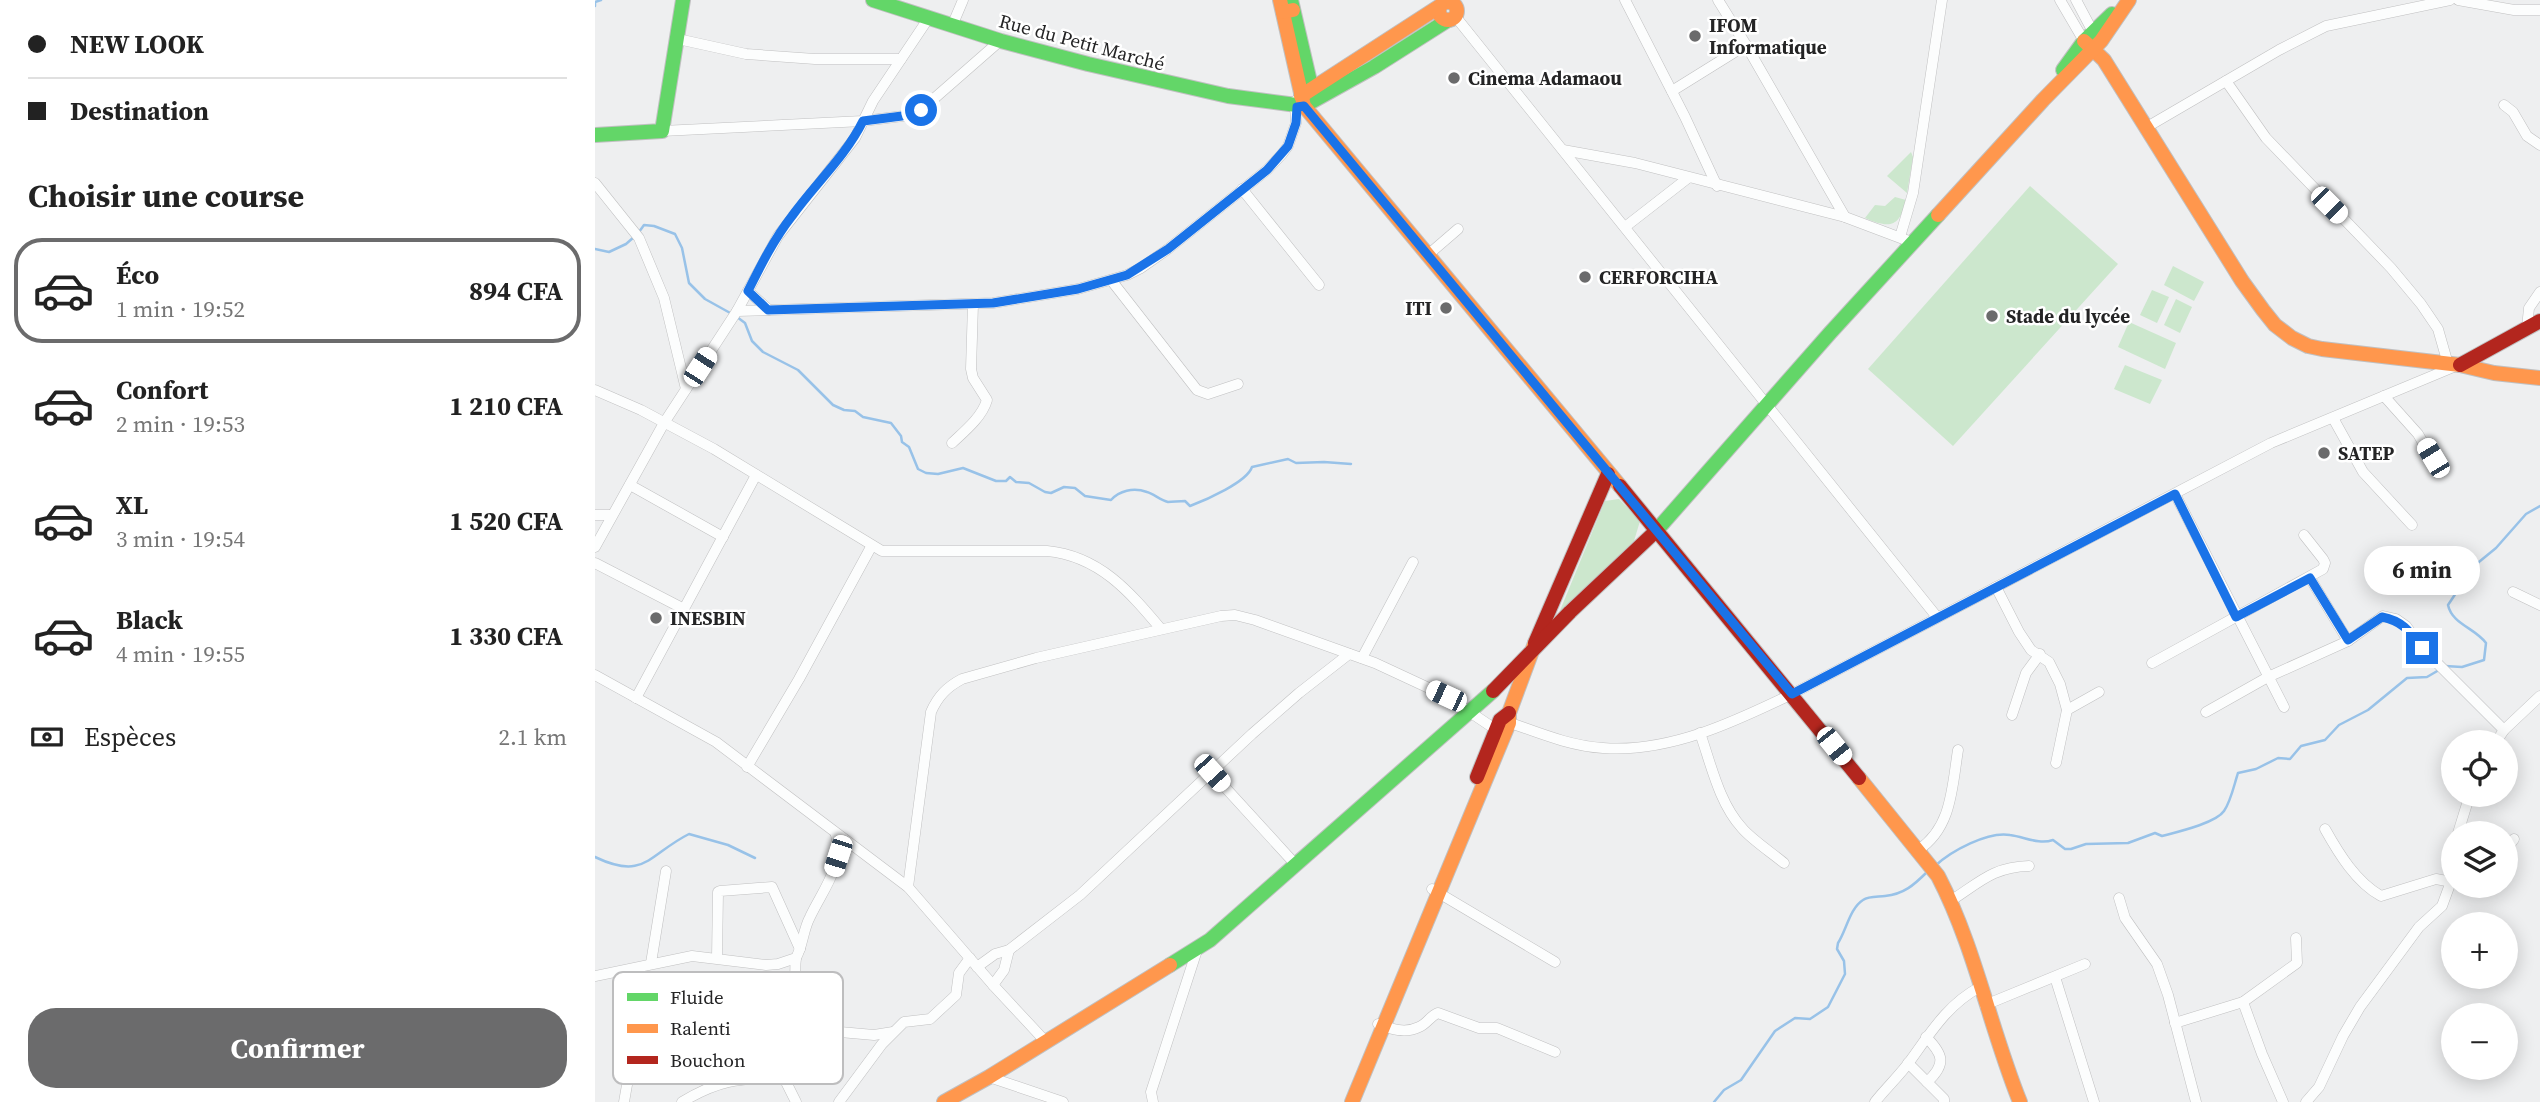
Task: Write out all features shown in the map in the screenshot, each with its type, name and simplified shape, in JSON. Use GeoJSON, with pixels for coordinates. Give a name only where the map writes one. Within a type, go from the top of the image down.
{"type":"FeatureCollection","features":[{"type":"Feature","properties":{"kind":"main road"},"geometry":{"type":"LineString","coordinates":[[595,135],[662,131],[683,0]]}},
{"type":"Feature","properties":{"kind":"main road","name":"Rue du Petit Marché"},"geometry":{"type":"LineString","coordinates":[[873,0],[951,26],[1146,80],[1248,100],[1301,100]]}},
{"type":"Feature","properties":{"kind":"main road"},"geometry":{"type":"LineString","coordinates":[[944,1102],[1047,1042],[1198,947],[1469,713],[1529,656],[1570,611],[1656,531],[1907,240],[2043,100],[2127,2]]}},
{"type":"Feature","properties":{"kind":"main road"},"geometry":{"type":"LineString","coordinates":[[1287,5],[1301,100],[1319,125],[1429,254],[1792,694],[1938,876],[1952,901],[2020,1102]]}},
{"type":"Feature","properties":{"kind":"main road"},"geometry":{"type":"LineString","coordinates":[[1301,100],[1370,60],[1448,7]]}},
{"type":"Feature","properties":{"kind":"main road"},"geometry":{"type":"LineString","coordinates":[[2093,41],[2242,281],[2275,325],[2300,342],[2322,349],[2454,364],[2494,373],[2540,378]]}},
{"type":"Feature","properties":{"kind":"main road"},"geometry":{"type":"LineString","coordinates":[[2454,364],[2534,325]]}},
{"type":"Feature","properties":{"kind":"main road"},"geometry":{"type":"LineString","coordinates":[[1352,1102],[1529,656],[1608,474]]}},
{"type":"Feature","properties":{"kind":"main road"},"geometry":{"type":"LineString","coordinates":[[1345,1102],[1381,1025]]}},
{"type":"Feature","properties":{"kind":"street"},"geometry":{"type":"LineString","coordinates":[[951,26],[963,0]]}},
{"type":"Feature","properties":{"kind":"street"},"geometry":{"type":"LineString","coordinates":[[1625,0],[1717,186]]}},
{"type":"Feature","properties":{"kind":"street"},"geometry":{"type":"LineString","coordinates":[[1718,0],[1845,217]]}},
{"type":"Feature","properties":{"kind":"street"},"geometry":{"type":"LineString","coordinates":[[1563,150],[1635,163],[1845,217],[1907,240],[1942,0]]}},
{"type":"Feature","properties":{"kind":"street"},"geometry":{"type":"LineString","coordinates":[[2060,0],[2093,41]]}},
{"type":"Feature","properties":{"kind":"street"},"geometry":{"type":"LineString","coordinates":[[2076,0],[2093,41]]}},
{"type":"Feature","properties":{"kind":"street"},"geometry":{"type":"LineString","coordinates":[[2147,127],[2326,26],[2450,0]]}},
{"type":"Feature","properties":{"kind":"street"},"geometry":{"type":"LineString","coordinates":[[2458,0],[2514,10],[2540,10]]}},
{"type":"Feature","properties":{"kind":"street"},"geometry":{"type":"LineString","coordinates":[[1448,7],[1937,617]]}},
{"type":"Feature","properties":{"kind":"street"},"geometry":{"type":"LineString","coordinates":[[595,547],[664,423],[735,315],[778,236],[855,138],[873,101],[928,19]]}},
{"type":"Feature","properties":{"kind":"street"},"geometry":{"type":"LineString","coordinates":[[678,39],[746,54],[815,59],[901,60]]}},
{"type":"Feature","properties":{"kind":"street"},"geometry":{"type":"LineString","coordinates":[[662,131],[863,121],[902,116],[921,110],[1001,40]]}},
{"type":"Feature","properties":{"kind":"street"},"geometry":{"type":"LineString","coordinates":[[1672,91],[1746,45]]}},
{"type":"Feature","properties":{"kind":"street"},"geometry":{"type":"LineString","coordinates":[[908,887],[931,712],[944,691],[962,679],[1024,661],[1221,615],[1235,615],[1362,658],[1446,696],[1469,713],[1503,721],[1549,738],[1603,748],[1667,742],[1737,721],[2271,443],[2454,364],[2438,329],[2421,304],[2391,268],[2266,138],[2226,81]]}},
{"type":"Feature","properties":{"kind":"street"},"geometry":{"type":"LineString","coordinates":[[735,315],[768,310],[973,304],[1078,289],[1111,280],[1141,268],[1267,170],[1288,146],[1301,100]]}},
{"type":"Feature","properties":{"kind":"street"},"geometry":{"type":"LineString","coordinates":[[2504,105],[2527,136],[2540,145]]}},
{"type":"Feature","properties":{"kind":"street"},"geometry":{"type":"LineString","coordinates":[[1625,227],[1688,178]]}},
{"type":"Feature","properties":{"kind":"street"},"geometry":{"type":"LineString","coordinates":[[595,183],[637,235],[664,298],[686,389]]}},
{"type":"Feature","properties":{"kind":"street"},"geometry":{"type":"LineString","coordinates":[[1242,189],[1319,285]]}},
{"type":"Feature","properties":{"kind":"street"},"geometry":{"type":"LineString","coordinates":[[1429,254],[1458,229]]}},
{"type":"Feature","properties":{"kind":"street"},"geometry":{"type":"LineString","coordinates":[[1111,280],[1197,390],[1208,394],[1238,384]]}},
{"type":"Feature","properties":{"kind":"street"},"geometry":{"type":"LineString","coordinates":[[748,291],[768,310]]}},
{"type":"Feature","properties":{"kind":"street"},"geometry":{"type":"LineString","coordinates":[[2534,325],[2529,308],[2540,292]]}},
{"type":"Feature","properties":{"kind":"street"},"geometry":{"type":"LineString","coordinates":[[952,443],[968,429],[987,400],[973,378],[971,369],[973,304]]}},
{"type":"Feature","properties":{"kind":"street"},"geometry":{"type":"LineString","coordinates":[[595,390],[664,423],[756,475],[871,547],[895,552],[1047,551],[1073,555],[1099,567],[1118,581],[1161,629]]}},
{"type":"Feature","properties":{"kind":"street"},"geometry":{"type":"LineString","coordinates":[[2384,396],[2419,435],[2440,472]]}},
{"type":"Feature","properties":{"kind":"street"},"geometry":{"type":"LineString","coordinates":[[2333,418],[2363,472],[2412,525]]}},
{"type":"Feature","properties":{"kind":"street"},"geometry":{"type":"LineString","coordinates":[[636,698],[756,475]]}},
{"type":"Feature","properties":{"kind":"street"},"geometry":{"type":"LineString","coordinates":[[630,485],[723,537]]}},
{"type":"Feature","properties":{"kind":"street"},"geometry":{"type":"LineString","coordinates":[[2175,494],[2284,707]]}},
{"type":"Feature","properties":{"kind":"street"},"geometry":{"type":"LineString","coordinates":[[595,515],[613,515]]}},
{"type":"Feature","properties":{"kind":"street"},"geometry":{"type":"LineString","coordinates":[[2152,663],[2323,569],[2325,564],[2304,535]]}},
{"type":"Feature","properties":{"kind":"street"},"geometry":{"type":"LineString","coordinates":[[747,767],[871,547]]}},
{"type":"Feature","properties":{"kind":"street"},"geometry":{"type":"LineString","coordinates":[[1362,658],[1413,562]]}},
{"type":"Feature","properties":{"kind":"street"},"geometry":{"type":"LineString","coordinates":[[595,563],[684,609]]}},
{"type":"Feature","properties":{"kind":"street"},"geometry":{"type":"LineString","coordinates":[[2310,578],[2348,640]]}},
{"type":"Feature","properties":{"kind":"street"},"geometry":{"type":"LineString","coordinates":[[1996,587],[2019,632],[2031,650],[2049,662],[2060,684],[2067,710],[2056,763]]}},
{"type":"Feature","properties":{"kind":"street"},"geometry":{"type":"LineString","coordinates":[[2513,592],[2540,606]]}},
{"type":"Feature","properties":{"kind":"street"},"geometry":{"type":"LineString","coordinates":[[2206,712],[2268,677],[2348,640],[2382,617],[2396,619],[2406,626],[2441,667],[2504,730],[2540,696]]}},
{"type":"Feature","properties":{"kind":"street"},"geometry":{"type":"LineString","coordinates":[[977,967],[995,954],[1009,950],[1080,895],[1299,693],[1349,654]]}},
{"type":"Feature","properties":{"kind":"street"},"geometry":{"type":"LineString","coordinates":[[2013,715],[2026,673],[2040,654]]}},
{"type":"Feature","properties":{"kind":"street"},"geometry":{"type":"LineString","coordinates":[[595,675],[716,743],[908,887],[993,985],[1047,1042]]}},
{"type":"Feature","properties":{"kind":"street"},"geometry":{"type":"LineString","coordinates":[[2067,710],[2099,692]]}},
{"type":"Feature","properties":{"kind":"street"},"geometry":{"type":"LineString","coordinates":[[1700,733],[1718,786],[1734,819],[1744,831],[1784,863]]}},
{"type":"Feature","properties":{"kind":"street"},"geometry":{"type":"LineString","coordinates":[[1918,850],[1937,834],[1946,817],[1958,750]]}},
{"type":"Feature","properties":{"kind":"street"},"geometry":{"type":"LineString","coordinates":[[1212,773],[1296,865]]}},
{"type":"Feature","properties":{"kind":"street"},"geometry":{"type":"LineString","coordinates":[[2325,829],[2344,861],[2381,896],[2441,879]]}},
{"type":"Feature","properties":{"kind":"street"},"geometry":{"type":"LineString","coordinates":[[595,976],[692,956],[778,964],[794,972],[810,917],[825,891],[838,856],[836,835]]}},
{"type":"Feature","properties":{"kind":"street"},"geometry":{"type":"LineString","coordinates":[[1952,901],[1998,870],[2029,866]]}},
{"type":"Feature","properties":{"kind":"street"},"geometry":{"type":"LineString","coordinates":[[651,963],[666,871]]}},
{"type":"Feature","properties":{"kind":"street"},"geometry":{"type":"LineString","coordinates":[[717,958],[718,892],[772,887],[798,954]]}},
{"type":"Feature","properties":{"kind":"street"},"geometry":{"type":"LineString","coordinates":[[1435,891],[1555,962]]}},
{"type":"Feature","properties":{"kind":"street"},"geometry":{"type":"LineString","coordinates":[[2119,898],[2125,918],[2157,964],[2196,1102]]}},
{"type":"Feature","properties":{"kind":"street"},"geometry":{"type":"LineString","coordinates":[[2306,1102],[2319,1087],[2360,1007],[2419,927],[2442,906],[2445,898]]}},
{"type":"Feature","properties":{"kind":"street"},"geometry":{"type":"LineString","coordinates":[[2175,1023],[2243,1002],[2297,963],[2296,937]]}},
{"type":"Feature","properties":{"kind":"street"},"geometry":{"type":"LineString","coordinates":[[1153,1102],[1151,1092],[1198,947]]}},
{"type":"Feature","properties":{"kind":"street"},"geometry":{"type":"LineString","coordinates":[[993,985],[1004,970],[1009,950]]}},
{"type":"Feature","properties":{"kind":"street"},"geometry":{"type":"LineString","coordinates":[[778,964],[798,954]]}},
{"type":"Feature","properties":{"kind":"street"},"geometry":{"type":"LineString","coordinates":[[839,1102],[894,1032],[908,1020],[933,1017],[956,995],[959,973],[970,958]]}},
{"type":"Feature","properties":{"kind":"street"},"geometry":{"type":"LineString","coordinates":[[1985,1005],[2085,964]]}},
{"type":"Feature","properties":{"kind":"street"},"geometry":{"type":"LineString","coordinates":[[2055,977],[2094,1102]]}},
{"type":"Feature","properties":{"kind":"street"},"geometry":{"type":"LineString","coordinates":[[1875,1102],[1908,1063],[1936,1022],[1980,986]]}},
{"type":"Feature","properties":{"kind":"street"},"geometry":{"type":"LineString","coordinates":[[2243,1002],[2283,1102]]}},
{"type":"Feature","properties":{"kind":"street"},"geometry":{"type":"LineString","coordinates":[[1381,1025],[1397,1031],[1419,1028],[1438,1013],[1479,1028],[1497,1028],[1555,1052]]}},
{"type":"Feature","properties":{"kind":"street"},"geometry":{"type":"LineString","coordinates":[[843,1032],[874,1035],[894,1032]]}},
{"type":"Feature","properties":{"kind":"street"},"geometry":{"type":"LineString","coordinates":[[1926,1037],[1939,1050],[1941,1062],[1934,1076],[1927,1082]]}},
{"type":"Feature","properties":{"kind":"street"},"geometry":{"type":"LineString","coordinates":[[1908,1063],[1944,1102]]}},
{"type":"Feature","properties":{"kind":"street"},"geometry":{"type":"LineString","coordinates":[[989,1077],[1063,1102]]}},
{"type":"Feature","properties":{"kind":"street"},"geometry":{"type":"LineString","coordinates":[[624,1102],[627,1084]]}},
{"type":"Feature","properties":{"kind":"street"},"geometry":{"type":"LineString","coordinates":[[682,1102],[716,1084]]}},
{"type":"Feature","properties":{"kind":"street"},"geometry":{"type":"LineString","coordinates":[[787,1084],[796,1102]]}},
{"type":"Feature","properties":{"kind":"green space"},"geometry":{"type":"Polygon","coordinates":[[[1911,152],[1913,157],[1907,193],[1887,176],[1911,152]]]}},
{"type":"Feature","properties":{"kind":"green space","name":"Stade du lycée"},"geometry":{"type":"Polygon","coordinates":[[[2030,186],[2118,264],[1953,446],[1868,369],[2030,186]]]}},
{"type":"Feature","properties":{"kind":"green space"},"geometry":{"type":"Polygon","coordinates":[[[1895,197],[1906,200],[1901,216],[1893,223],[1881,224],[1865,218],[1875,205],[1885,206],[1895,197]]]}},
{"type":"Feature","properties":{"kind":"green space"},"geometry":{"type":"Polygon","coordinates":[[[2173,266],[2204,282],[2194,301],[2164,285],[2173,266]]]}},
{"type":"Feature","properties":{"kind":"green space"},"geometry":{"type":"Polygon","coordinates":[[[2152,290],[2169,297],[2157,323],[2140,315],[2152,290]]]}},
{"type":"Feature","properties":{"kind":"green space"},"geometry":{"type":"Polygon","coordinates":[[[2176,299],[2192,307],[2180,333],[2164,325],[2176,299]]]}},
{"type":"Feature","properties":{"kind":"green space"},"geometry":{"type":"Polygon","coordinates":[[[2129,322],[2176,343],[2165,369],[2118,347],[2129,322]]]}},
{"type":"Feature","properties":{"kind":"green space"},"geometry":{"type":"Polygon","coordinates":[[[2125,365],[2162,380],[2150,404],[2114,389],[2125,365]]]}},
{"type":"Feature","properties":{"kind":"green space"},"geometry":{"type":"Polygon","coordinates":[[[1619,499],[1640,521],[1634,541],[1559,613],[1605,501],[1619,499]]]}},
{"type":"Feature","properties":{"kind":"waterway"},"geometry":{"type":"LineString","coordinates":[[595,6],[595,2],[601,0]]}},
{"type":"Feature","properties":{"kind":"waterway"},"geometry":{"type":"LineString","coordinates":[[639,232],[644,225],[675,234],[682,248],[689,283],[705,299],[732,314]]}},
{"type":"Feature","properties":{"kind":"waterway"},"geometry":{"type":"LineString","coordinates":[[595,249],[609,252],[634,237]]}},
{"type":"Feature","properties":{"kind":"waterway"},"geometry":{"type":"LineString","coordinates":[[737,317],[745,323],[752,341],[763,352],[798,370],[833,405],[855,411],[863,417],[891,423],[901,436],[902,442],[909,447],[918,469],[926,473],[938,474],[963,468],[996,481],[1006,481],[1010,477],[1016,482],[1029,483],[1045,492],[1051,493],[1064,487],[1075,488],[1085,496],[1111,500],[1122,492],[1137,490],[1168,502],[1185,501],[1190,506],[1242,479],[1252,467],[1288,459],[1296,463],[1351,464]]}},
{"type":"Feature","properties":{"kind":"waterway"},"geometry":{"type":"LineString","coordinates":[[2445,666],[2462,667],[2484,660],[2486,643],[2454,617],[2448,605],[2474,566],[2496,548],[2526,514],[2540,506]]}},
{"type":"Feature","properties":{"kind":"waterway"},"geometry":{"type":"LineString","coordinates":[[1935,866],[1950,854],[1991,836],[2010,835],[2042,842],[2053,840],[2065,849],[2071,849],[2086,844],[2128,843],[2155,833],[2162,836],[2205,823],[2224,811],[2238,773],[2256,769],[2278,758],[2290,759],[2301,746],[2325,740],[2339,725],[2368,710],[2407,678],[2427,677],[2439,670]]}},
{"type":"Feature","properties":{"kind":"waterway"},"geometry":{"type":"LineString","coordinates":[[595,857],[612,864],[636,866],[689,834],[728,845],[755,858]]}},
{"type":"Feature","properties":{"kind":"waterway"},"geometry":{"type":"LineString","coordinates":[[1714,1102],[1724,1090],[1741,1080],[1775,1031],[1795,1018],[1810,1019],[1828,1007],[1845,974],[1844,961],[1837,949],[1838,943],[1851,914],[1859,904],[1868,898],[1903,891],[1927,872]]}},
{"type":"Feature","properties":{"kind":"traffic: fast"},"geometry":{"type":"LineString","coordinates":[[595,135],[662,131],[683,0]]}},
{"type":"Feature","properties":{"kind":"traffic: fast"},"geometry":{"type":"LineString","coordinates":[[873,0],[1001,41],[1088,64],[1228,96],[1304,106]]}},
{"type":"Feature","properties":{"kind":"traffic: fast"},"geometry":{"type":"LineString","coordinates":[[1291,0],[1314,99]]}},
{"type":"Feature","properties":{"kind":"traffic: fast"},"geometry":{"type":"LineString","coordinates":[[2063,70],[2084,41],[2112,14]]}},
{"type":"Feature","properties":{"kind":"traffic: fast"},"geometry":{"type":"LineString","coordinates":[[1304,106],[1374,67],[1448,20]]}},
{"type":"Feature","properties":{"kind":"traffic: fast"},"geometry":{"type":"LineString","coordinates":[[1656,531],[1938,215]]}},
{"type":"Feature","properties":{"kind":"traffic: fast"},"geometry":{"type":"LineString","coordinates":[[1170,965],[1210,940],[1493,691]]}},
{"type":"Feature","properties":{"kind":"traffic: slow"},"geometry":{"type":"LineString","coordinates":[[1280,0],[1304,106],[1620,486]]}},
{"type":"Feature","properties":{"kind":"traffic: slow"},"geometry":{"type":"LineString","coordinates":[[1938,215],[2101,41],[2129,0]]}},
{"type":"Feature","properties":{"kind":"traffic: slow"},"geometry":{"type":"LineString","coordinates":[[1444,2],[1452,2],[1457,11],[1455,18],[1444,20],[1439,15],[1439,7],[1444,2]]}},
{"type":"Feature","properties":{"kind":"traffic: slow"},"geometry":{"type":"LineString","coordinates":[[1301,96],[1440,6]]}},
{"type":"Feature","properties":{"kind":"traffic: slow"},"geometry":{"type":"LineString","coordinates":[[1283,12],[1293,10]]}},
{"type":"Feature","properties":{"kind":"traffic: slow"},"geometry":{"type":"LineString","coordinates":[[2084,41],[2104,60],[2242,281],[2275,325],[2292,338],[2322,349],[2460,365],[2494,373],[2540,378]]}},
{"type":"Feature","properties":{"kind":"traffic: slow"},"geometry":{"type":"LineString","coordinates":[[1352,1102],[1509,723],[1509,713],[1535,643]]}},
{"type":"Feature","properties":{"kind":"traffic: slow"},"geometry":{"type":"LineString","coordinates":[[1859,778],[1938,876],[1962,931],[2020,1102]]}},
{"type":"Feature","properties":{"kind":"traffic: slow"},"geometry":{"type":"LineString","coordinates":[[944,1102],[1170,965]]}},
{"type":"Feature","properties":{"kind":"traffic: jam"},"geometry":{"type":"LineString","coordinates":[[2460,365],[2540,321]]}},
{"type":"Feature","properties":{"kind":"traffic: jam"},"geometry":{"type":"LineString","coordinates":[[1535,643],[1608,474]]}},
{"type":"Feature","properties":{"kind":"traffic: jam"},"geometry":{"type":"LineString","coordinates":[[1620,486],[1859,778]]}},
{"type":"Feature","properties":{"kind":"traffic: jam"},"geometry":{"type":"LineString","coordinates":[[1493,691],[1570,612],[1656,531]]}},
{"type":"Feature","properties":{"kind":"traffic: jam"},"geometry":{"type":"LineString","coordinates":[[1477,777],[1500,720],[1509,713]]}},
{"type":"Feature","properties":{"kind":"place","name":"IFOM Informatique"},"geometry":{"type":"Point","coordinates":[1695,36]}},
{"type":"Feature","properties":{"kind":"place","name":"Cinema Adamaou"},"geometry":{"type":"Point","coordinates":[1454,78]}},
{"type":"Feature","properties":{"kind":"place","name":"CERFORCIHA"},"geometry":{"type":"Point","coordinates":[1585,277]}},
{"type":"Feature","properties":{"kind":"place","name":"ITI"},"geometry":{"type":"Point","coordinates":[1446,308]}},
{"type":"Feature","properties":{"kind":"place","name":"Stade du lycée"},"geometry":{"type":"Point","coordinates":[1992,316]}},
{"type":"Feature","properties":{"kind":"place","name":"SATEP"},"geometry":{"type":"Point","coordinates":[2324,453]}},
{"type":"Feature","properties":{"kind":"place","name":"INESBIN"},"geometry":{"type":"Point","coordinates":[656,618]}},
{"type":"Feature","properties":{"kind":"route"},"geometry":{"type":"LineString","coordinates":[[921,110],[902,116],[863,121],[855,138],[792,216],[761,264],[748,291],[768,310],[993,303],[1078,289],[1127,275],[1168,249],[1267,170],[1288,146],[1296,123],[1297,107],[1304,106],[1792,694],[2175,494],[2236,617],[2310,578],[2348,640],[2382,617],[2396,619],[2406,626],[2422,648]]}}]}
